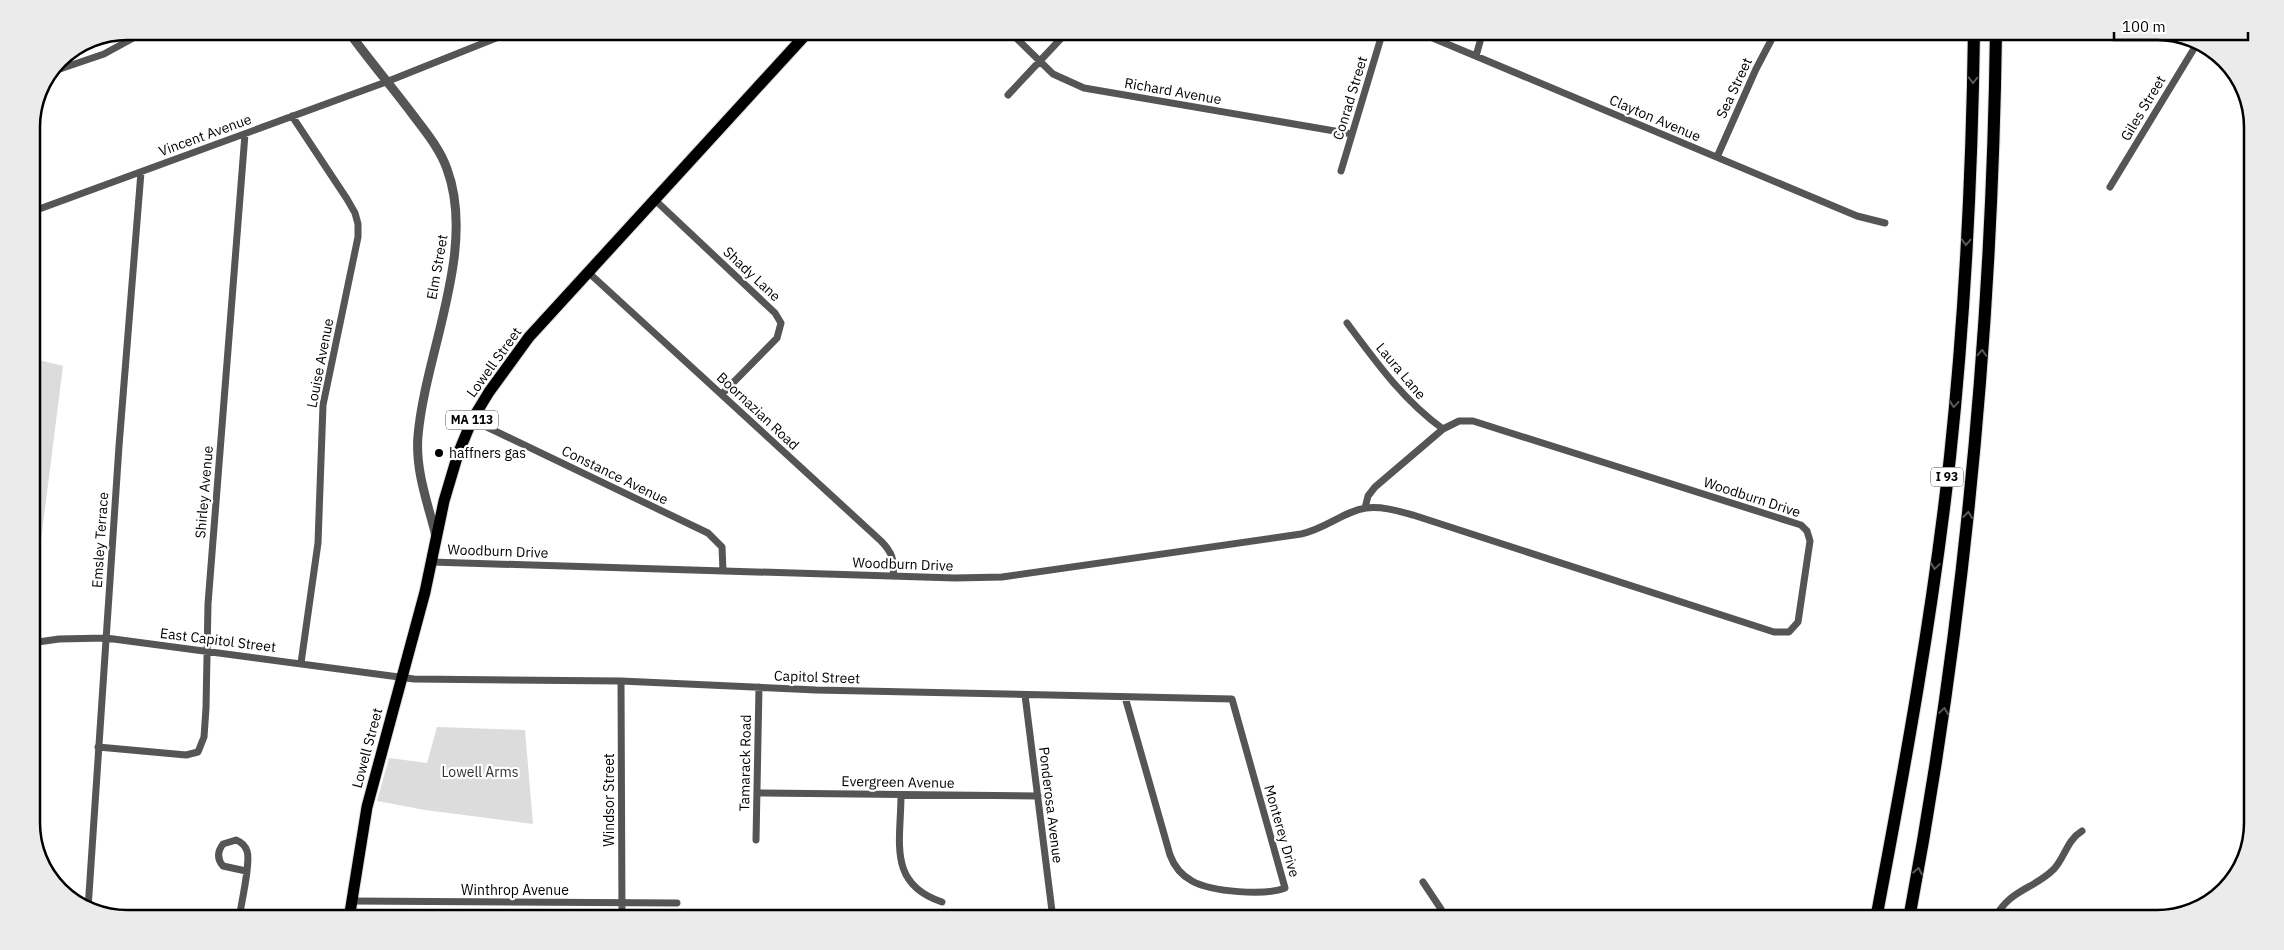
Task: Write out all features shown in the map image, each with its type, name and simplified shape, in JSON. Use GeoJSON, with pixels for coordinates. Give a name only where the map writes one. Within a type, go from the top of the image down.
{"type":"FeatureCollection","features":[{"type":"Feature","properties":{"kind":"highway","name":"I 93"},"geometry":{"type":"LineString","coordinates":[[1878,910],[1921,662],[1950,457],[1966,249],[1974,40]]}},
{"type":"Feature","properties":{"kind":"highway","name":"I 93"},"geometry":{"type":"LineString","coordinates":[[1910,910],[1938,750],[1966,541],[1975,449],[1988,248],[1996,40]]}},
{"type":"Feature","properties":{"kind":"main road","name":"Lowell Street"},"geometry":{"type":"LineString","coordinates":[[350,910],[366,807],[458,454],[472,420],[500,374],[529,338],[801,40]]}},
{"type":"Feature","properties":{"kind":"street"},"geometry":{"type":"LineString","coordinates":[[63,69],[104,54],[130,40]]}},
{"type":"Feature","properties":{"kind":"street","name":"Elm Street"},"geometry":{"type":"LineString","coordinates":[[355,40],[432,139],[447,168],[456,202],[458,220],[454,260],[423,399],[418,438],[423,487],[436,537]]}},
{"type":"Feature","properties":{"kind":"street","name":"Vincent Avenue"},"geometry":{"type":"LineString","coordinates":[[40,209],[386,82],[491,40]]}},
{"type":"Feature","properties":{"kind":"street","name":"Richard Avenue"},"geometry":{"type":"LineString","coordinates":[[1018,40],[1062,80],[1084,88],[1352,134]]}},
{"type":"Feature","properties":{"kind":"street"},"geometry":{"type":"LineString","coordinates":[[1008,96],[1060,40]]}},
{"type":"Feature","properties":{"kind":"street","name":"Conrad Street"},"geometry":{"type":"LineString","coordinates":[[1341,171],[1380,40]]}},
{"type":"Feature","properties":{"kind":"street","name":"Clayton Avenue"},"geometry":{"type":"LineString","coordinates":[[1438,40],[1857,216],[1885,223]]}},
{"type":"Feature","properties":{"kind":"street"},"geometry":{"type":"LineString","coordinates":[[1476,56],[1481,40]]}},
{"type":"Feature","properties":{"kind":"street","name":"Sea Street"},"geometry":{"type":"LineString","coordinates":[[1717,157],[1756,69],[1771,40]]}},
{"type":"Feature","properties":{"kind":"street","name":"Giles Street"},"geometry":{"type":"LineString","coordinates":[[2110,186],[2194,49]]}},
{"type":"Feature","properties":{"kind":"street","name":"Louise Avenue"},"geometry":{"type":"LineString","coordinates":[[292,116],[347,199],[355,213],[358,224],[354,260],[323,405],[318,543],[301,664]]}},
{"type":"Feature","properties":{"kind":"street","name":"Shirley Avenue"},"geometry":{"type":"LineString","coordinates":[[98,748],[186,755],[198,752],[204,737],[208,604],[246,134]]}},
{"type":"Feature","properties":{"kind":"street","name":"Emsley Terrace"},"geometry":{"type":"LineString","coordinates":[[89,901],[98,748],[141,172]]}},
{"type":"Feature","properties":{"kind":"street","name":"Shady Lane"},"geometry":{"type":"LineString","coordinates":[[655,200],[775,313],[781,322],[777,338],[722,394]]}},
{"type":"Feature","properties":{"kind":"street","name":"Boornazian Road"},"geometry":{"type":"LineString","coordinates":[[589,272],[887,547],[893,560],[893,576]]}},
{"type":"Feature","properties":{"kind":"street","name":"Laura Lane"},"geometry":{"type":"LineString","coordinates":[[1346,323],[1404,397],[1443,429]]}},
{"type":"Feature","properties":{"kind":"street","name":"Constance Avenue"},"geometry":{"type":"LineString","coordinates":[[472,420],[708,533],[722,547],[723,571]]}},
{"type":"Feature","properties":{"kind":"street","name":"Woodburn Drive"},"geometry":{"type":"LineString","coordinates":[[431,562],[980,578],[1024,575],[1313,532],[1365,508],[1386,509],[1412,516],[1774,632],[1786,633],[1797,626],[1810,545],[1807,530],[1801,525],[1473,421],[1459,420],[1443,429],[1375,487],[1368,496],[1365,508]]}},
{"type":"Feature","properties":{"kind":"street","name":"East Capitol Street"},"geometry":{"type":"LineString","coordinates":[[40,642],[60,639],[106,638],[206,650],[401,678]]}},
{"type":"Feature","properties":{"kind":"street","name":"Capitol Street"},"geometry":{"type":"LineString","coordinates":[[401,678],[621,681],[1025,695],[1232,699]]}},
{"type":"Feature","properties":{"kind":"street","name":"Windsor Street"},"geometry":{"type":"LineString","coordinates":[[621,681],[622,910]]}},
{"type":"Feature","properties":{"kind":"street","name":"Tamarack Road"},"geometry":{"type":"LineString","coordinates":[[756,840],[759,687]]}},
{"type":"Feature","properties":{"kind":"street","name":"Ponderosa Avenue"},"geometry":{"type":"LineString","coordinates":[[1025,695],[1052,910]]}},
{"type":"Feature","properties":{"kind":"street","name":"Monterey Drive"},"geometry":{"type":"LineString","coordinates":[[1125,697],[1170,854],[1177,868],[1191,880],[1207,887],[1275,892],[1285,888],[1232,699]]}},
{"type":"Feature","properties":{"kind":"street","name":"Evergreen Avenue"},"geometry":{"type":"LineString","coordinates":[[757,793],[1038,796]]}},
{"type":"Feature","properties":{"kind":"street"},"geometry":{"type":"LineString","coordinates":[[901,795],[900,865],[905,876],[913,886],[922,893],[942,902]]}},
{"type":"Feature","properties":{"kind":"street"},"geometry":{"type":"LineString","coordinates":[[1999,910],[2010,897],[2052,871],[2075,835],[2082,831]]}},
{"type":"Feature","properties":{"kind":"street"},"geometry":{"type":"LineString","coordinates":[[240,910],[246,871],[248,853],[244,845],[236,840],[223,844],[218,857],[223,866],[246,871]]}},
{"type":"Feature","properties":{"kind":"street"},"geometry":{"type":"LineString","coordinates":[[1423,882],[1442,910]]}},
{"type":"Feature","properties":{"kind":"street","name":"Winthrop Avenue"},"geometry":{"type":"LineString","coordinates":[[352,901],[677,903]]}},
{"type":"Feature","properties":{"kind":"green space"},"geometry":{"type":"Polygon","coordinates":[[[40,360],[63,366],[40,548],[40,360]]]}},
{"type":"Feature","properties":{"kind":"green space","name":"Lowell Arms"},"geometry":{"type":"Polygon","coordinates":[[[437,727],[525,730],[533,824],[425,810],[377,801],[389,758],[427,763],[437,727]]]}},
{"type":"Feature","properties":{"kind":"place","name":"haffners gas"},"geometry":{"type":"Point","coordinates":[439,453]}}]}
